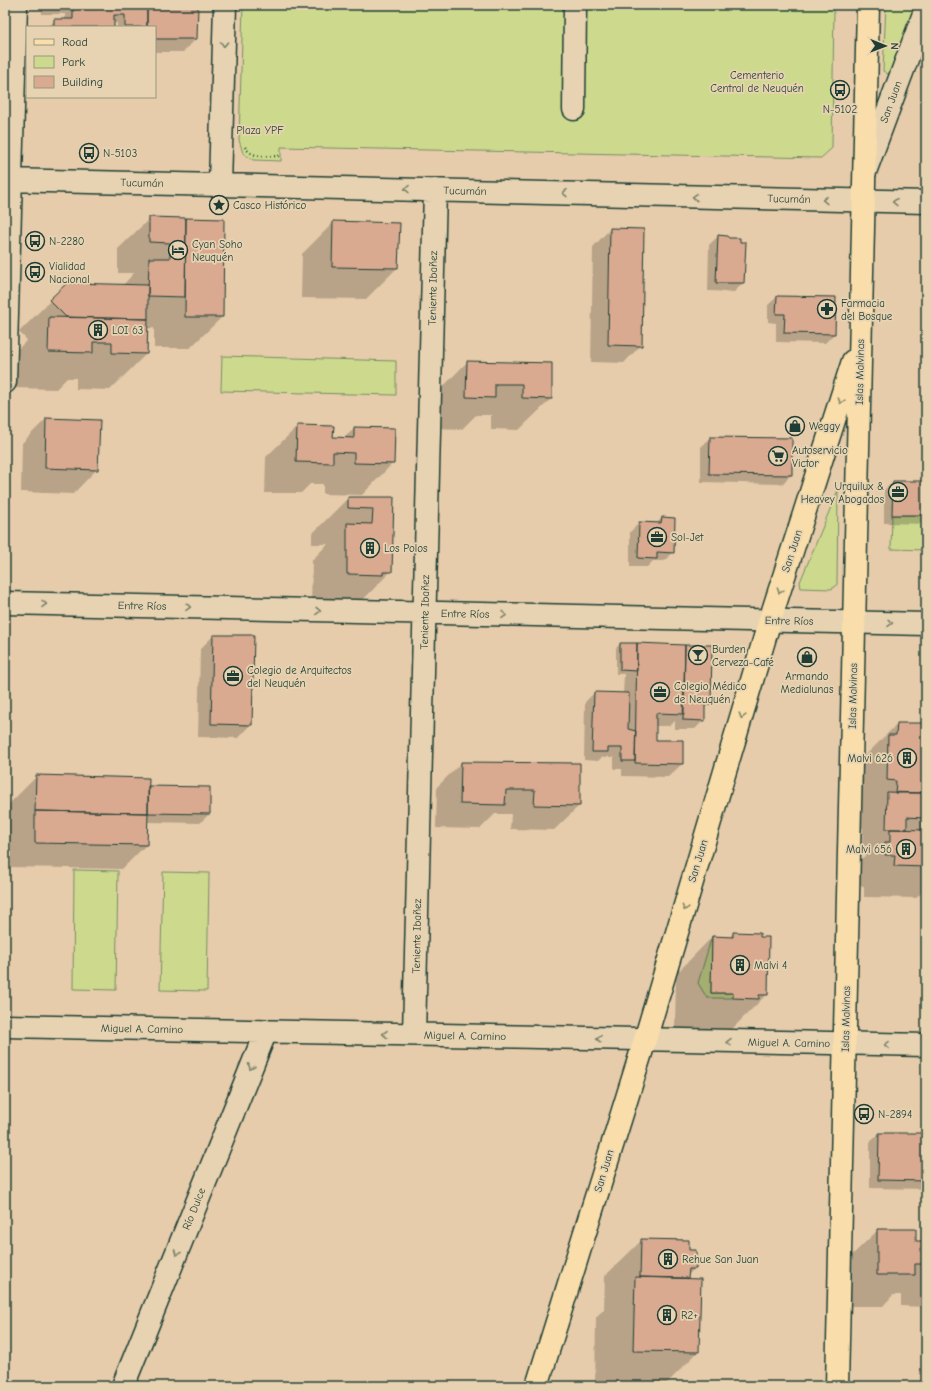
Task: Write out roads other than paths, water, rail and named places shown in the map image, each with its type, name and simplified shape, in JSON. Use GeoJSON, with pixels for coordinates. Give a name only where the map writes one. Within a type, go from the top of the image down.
{"type":"FeatureCollection","features":[{"type":"Feature","properties":{"kind":"main road","name":"Islas Malvinas"},"geometry":{"type":"LineString","coordinates":[[837,1386],[868,5]]}},
{"type":"Feature","properties":{"kind":"main road","name":"San Juan"},"geometry":{"type":"LineString","coordinates":[[537,1386],[645,1040],[770,620],[861,337]]}},
{"type":"Feature","properties":{"kind":"street"},"geometry":{"type":"LineString","coordinates":[[5,382],[8,180],[16,5]]}},
{"type":"Feature","properties":{"kind":"street"},"geometry":{"type":"LineString","coordinates":[[220,185],[225,5]]}},
{"type":"Feature","properties":{"kind":"street"},"geometry":{"type":"LineString","coordinates":[[574,109],[576,5]]}},
{"type":"Feature","properties":{"kind":"street","name":"San Juan"},"geometry":{"type":"LineString","coordinates":[[865,173],[926,8]]}},
{"type":"Feature","properties":{"kind":"street","name":"Tucumán"},"geometry":{"type":"LineString","coordinates":[[8,180],[926,202]]}},
{"type":"Feature","properties":{"kind":"street","name":"Teniente Ibañez"},"geometry":{"type":"LineString","coordinates":[[414,1034],[435,190]]}},
{"type":"Feature","properties":{"kind":"street","name":"Entre Ríos"},"geometry":{"type":"LineString","coordinates":[[5,603],[926,624]]}},
{"type":"Feature","properties":{"kind":"street","name":"Miguel A. Camino"},"geometry":{"type":"LineString","coordinates":[[5,1026],[926,1045]]}},
{"type":"Feature","properties":{"kind":"street","name":"Río Dulce"},"geometry":{"type":"LineString","coordinates":[[123,1386],[266,1031]]}},
{"type":"Feature","properties":{"kind":"place","name":"N-5102"},"geometry":{"type":"Point","coordinates":[840,90]}},
{"type":"Feature","properties":{"kind":"place","name":"N-5103"},"geometry":{"type":"Point","coordinates":[89,153]}},
{"type":"Feature","properties":{"kind":"place","name":"Casco Histórico"},"geometry":{"type":"Point","coordinates":[219,205]}},
{"type":"Feature","properties":{"kind":"place","name":"N-2280"},"geometry":{"type":"Point","coordinates":[35,241]}},
{"type":"Feature","properties":{"kind":"place","name":"Cyan Soho Neuquén"},"geometry":{"type":"Point","coordinates":[178,250]}},
{"type":"Feature","properties":{"kind":"place","name":"Vialidad Nacional"},"geometry":{"type":"Point","coordinates":[35,272]}},
{"type":"Feature","properties":{"kind":"place","name":"Farmacia del Bosque"},"geometry":{"type":"Point","coordinates":[827,309]}},
{"type":"Feature","properties":{"kind":"place","name":"LOI 63"},"geometry":{"type":"Point","coordinates":[98,330]}},
{"type":"Feature","properties":{"kind":"place","name":"Weggy"},"geometry":{"type":"Point","coordinates":[795,426]}},
{"type":"Feature","properties":{"kind":"place","name":"Autoservicio Victor"},"geometry":{"type":"Point","coordinates":[778,456]}},
{"type":"Feature","properties":{"kind":"place","name":"Urquilux & Heavey Abogados"},"geometry":{"type":"Point","coordinates":[898,492]}},
{"type":"Feature","properties":{"kind":"place","name":"Sol-Jet"},"geometry":{"type":"Point","coordinates":[657,537]}},
{"type":"Feature","properties":{"kind":"place","name":"Los Polos"},"geometry":{"type":"Point","coordinates":[370,548]}},
{"type":"Feature","properties":{"kind":"place","name":"Burden Cerveza-Café"},"geometry":{"type":"Point","coordinates":[698,655]}},
{"type":"Feature","properties":{"kind":"place","name":"Armando Medialunas"},"geometry":{"type":"Point","coordinates":[807,657]}},
{"type":"Feature","properties":{"kind":"place","name":"Colegio de Arquitectos del Neuquén"},"geometry":{"type":"Point","coordinates":[233,676]}},
{"type":"Feature","properties":{"kind":"place","name":"Colegio Médico de Neuquén"},"geometry":{"type":"Point","coordinates":[660,692]}},
{"type":"Feature","properties":{"kind":"place","name":"Malvi 626"},"geometry":{"type":"Point","coordinates":[907,758]}},
{"type":"Feature","properties":{"kind":"place","name":"Malvi 656"},"geometry":{"type":"Point","coordinates":[906,849]}},
{"type":"Feature","properties":{"kind":"place","name":"Malvi 4"},"geometry":{"type":"Point","coordinates":[740,965]}},
{"type":"Feature","properties":{"kind":"place","name":"N-2894"},"geometry":{"type":"Point","coordinates":[864,1114]}},
{"type":"Feature","properties":{"kind":"place","name":"Rehue San Juan"},"geometry":{"type":"Point","coordinates":[668,1259]}},
{"type":"Feature","properties":{"kind":"place","name":"R2+"},"geometry":{"type":"Point","coordinates":[667,1315]}},
{"type":"Feature","properties":{"kind":"park label","name":"Cementerio Central de Neuquén"},"geometry":{"type":"Point","coordinates":[757,81]}},
{"type":"Feature","properties":{"kind":"park label","name":"Plaza YPF"},"geometry":{"type":"Point","coordinates":[260,130]}}]}
